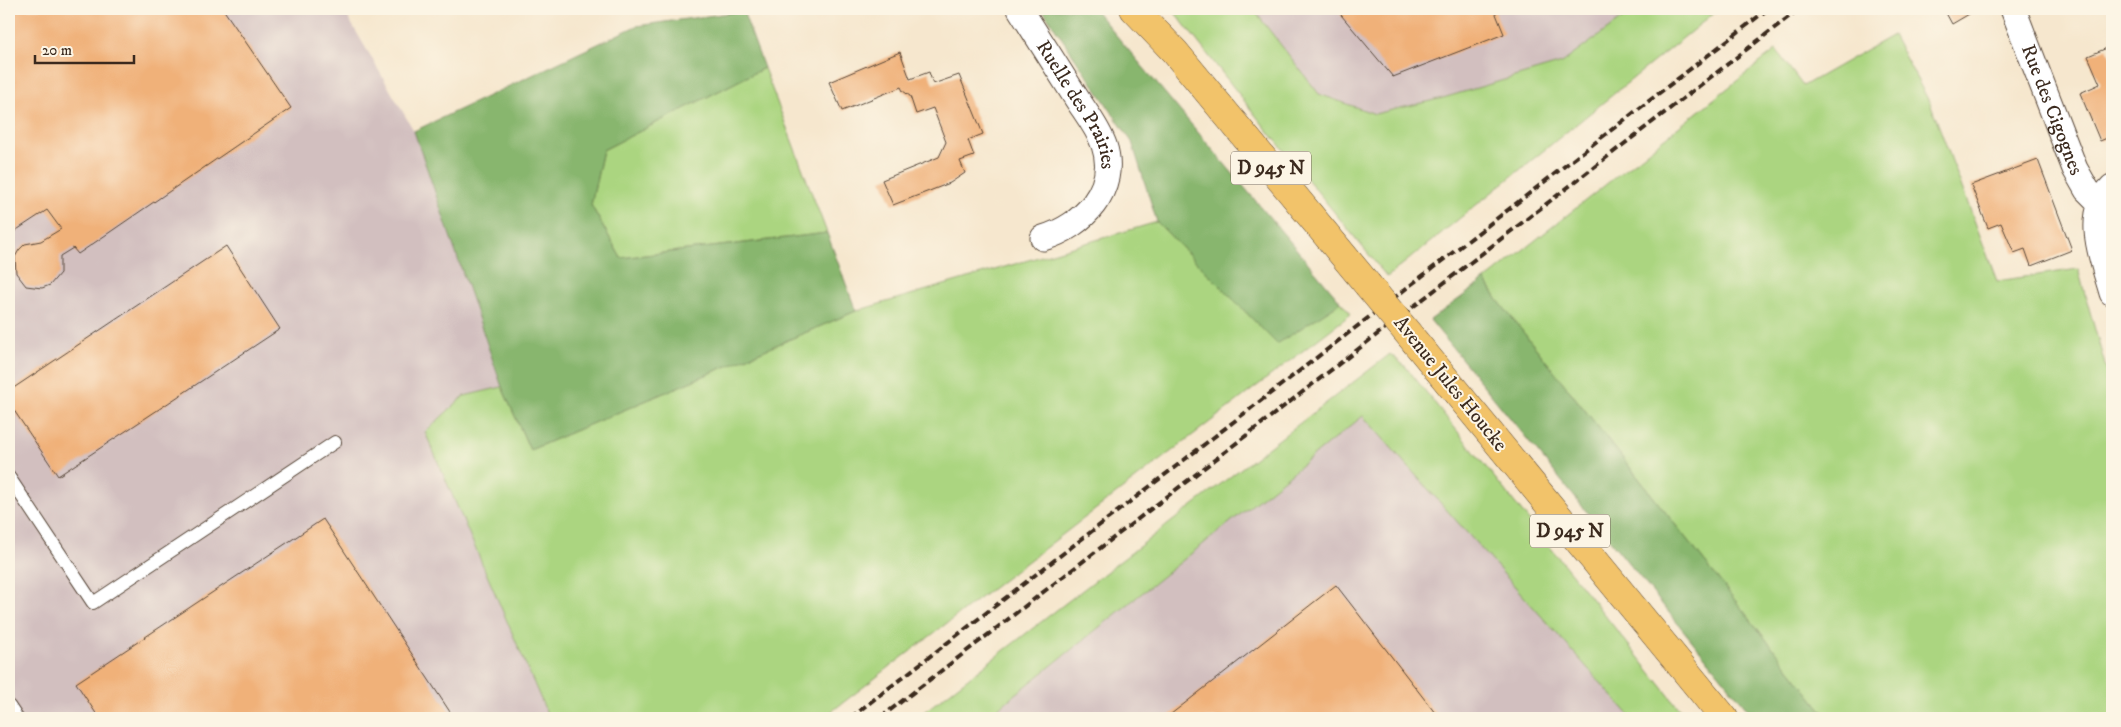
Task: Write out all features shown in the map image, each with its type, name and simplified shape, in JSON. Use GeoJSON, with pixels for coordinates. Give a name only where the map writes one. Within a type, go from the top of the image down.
{"type":"FeatureCollection","features":[{"type":"Feature","properties":{"kind":"main road","name":"Avenue Jules Houcke"},"geometry":{"type":"LineString","coordinates":[[1134,9],[1175,52]]}},
{"type":"Feature","properties":{"kind":"main road","name":"Avenue Jules Houcke"},"geometry":{"type":"LineString","coordinates":[[1144,9],[1175,52],[1724,718]]}},
{"type":"Feature","properties":{"kind":"street","name":"Ruelle des Prairies"},"geometry":{"type":"LineString","coordinates":[[1020,9],[1100,135],[1107,160],[1102,190],[1084,217],[1065,230],[1043,238]]}},
{"type":"Feature","properties":{"kind":"street","name":"Rue des Cigognes"},"geometry":{"type":"LineString","coordinates":[[2013,9],[2075,169],[2087,190],[2106,196],[2096,230],[2112,293]]}},
{"type":"Feature","properties":{"kind":"lane"},"geometry":{"type":"LineString","coordinates":[[9,476],[93,603],[335,442]]}},
{"type":"Feature","properties":{"kind":"lane"},"geometry":{"type":"LineString","coordinates":[[9,706],[17,718]]}},
{"type":"Feature","properties":{"kind":"shaded area"},"geometry":{"type":"Polygon","coordinates":[[[9,9],[343,9],[414,131],[502,387],[464,396],[425,432],[549,718],[9,718],[9,9]]]}},
{"type":"Feature","properties":{"kind":"shaded area"},"geometry":{"type":"Polygon","coordinates":[[[1253,9],[1635,9],[1562,63],[1443,98],[1375,114],[1319,94],[1253,9]]]}},
{"type":"Feature","properties":{"kind":"shaded area"},"geometry":{"type":"Polygon","coordinates":[[[1363,416],[1632,718],[986,718],[1363,416]]]}},
{"type":"Feature","properties":{"kind":"green space"},"geometry":{"type":"Polygon","coordinates":[[[1042,9],[1094,9],[1341,302],[1277,344],[1157,222],[1132,142],[1042,9]]]}},
{"type":"Feature","properties":{"kind":"green space"},"geometry":{"type":"Polygon","coordinates":[[[1172,9],[1253,9],[1319,94],[1375,114],[1443,98],[1562,63],[1635,9],[1719,9],[1387,277],[1172,9]]]}},
{"type":"Feature","properties":{"kind":"green space"},"geometry":{"type":"Polygon","coordinates":[[[743,11],[764,68],[603,150],[591,205],[621,258],[827,233],[856,311],[530,450],[502,387],[414,131],[636,26],[743,11]]]}},
{"type":"Feature","properties":{"kind":"green space"},"geometry":{"type":"Polygon","coordinates":[[[1893,35],[1931,105],[1997,281],[2078,269],[2112,390],[2112,718],[1828,718],[1497,299],[1485,280],[1776,50],[1803,86],[1893,35]]]}},
{"type":"Feature","properties":{"kind":"green space"},"geometry":{"type":"Polygon","coordinates":[[[764,68],[827,233],[621,258],[591,205],[603,150],[764,68]]]}},
{"type":"Feature","properties":{"kind":"green space"},"geometry":{"type":"Polygon","coordinates":[[[1157,222],[1277,343],[1341,302],[1351,314],[823,718],[549,718],[425,432],[464,396],[502,387],[530,450],[856,311],[1157,222]]]}},
{"type":"Feature","properties":{"kind":"green space"},"geometry":{"type":"Polygon","coordinates":[[[1485,280],[1497,299],[1828,718],[1755,718],[1430,320],[1485,280]]]}},
{"type":"Feature","properties":{"kind":"green space"},"geometry":{"type":"Polygon","coordinates":[[[1390,354],[1406,367],[1687,718],[1632,718],[1363,416],[986,718],[916,718],[1390,354]]]}},
{"type":"Feature","properties":{"kind":"building"},"geometry":{"type":"Polygon","coordinates":[[[9,9],[223,9],[291,108],[78,254],[73,248],[60,256],[60,273],[50,285],[42,288],[26,286],[16,273],[15,257],[19,250],[25,244],[41,241],[61,229],[47,210],[9,235],[9,9]]]}},
{"type":"Feature","properties":{"kind":"building"},"geometry":{"type":"Polygon","coordinates":[[[1336,9],[1494,9],[1504,34],[1393,77],[1336,9]]]}},
{"type":"Feature","properties":{"kind":"building"},"geometry":{"type":"Polygon","coordinates":[[[1953,9],[1976,10],[1952,24],[1946,13],[1953,9]]]}},
{"type":"Feature","properties":{"kind":"building"},"geometry":{"type":"Polygon","coordinates":[[[2107,48],[2112,59],[2112,136],[2100,141],[2080,93],[2100,84],[2088,56],[2107,48]]]}},
{"type":"Feature","properties":{"kind":"building"},"geometry":{"type":"Polygon","coordinates":[[[900,52],[910,79],[929,72],[933,84],[959,75],[983,134],[968,140],[974,156],[960,161],[965,173],[950,183],[893,205],[882,180],[939,157],[946,142],[933,108],[916,114],[910,96],[901,87],[842,111],[829,82],[900,52]]]}},
{"type":"Feature","properties":{"kind":"building"},"geometry":{"type":"Polygon","coordinates":[[[2038,160],[2072,250],[2031,266],[2025,249],[2014,253],[2001,223],[1988,228],[1971,185],[2038,160]]]}},
{"type":"Feature","properties":{"kind":"building"},"geometry":{"type":"Polygon","coordinates":[[[226,246],[280,329],[58,476],[9,403],[9,391],[226,246]]]}},
{"type":"Feature","properties":{"kind":"building"},"geometry":{"type":"Polygon","coordinates":[[[323,519],[454,718],[99,718],[76,683],[323,519]]]}},
{"type":"Feature","properties":{"kind":"building"},"geometry":{"type":"Polygon","coordinates":[[[1336,585],[1439,718],[1166,718],[1336,585]]]}},
{"type":"Feature","properties":{"kind":"railway"},"geometry":{"type":"LineString","coordinates":[[850,718],[1768,9]]}},
{"type":"Feature","properties":{"kind":"railway"},"geometry":{"type":"LineString","coordinates":[[880,718],[1799,9]]}}]}
